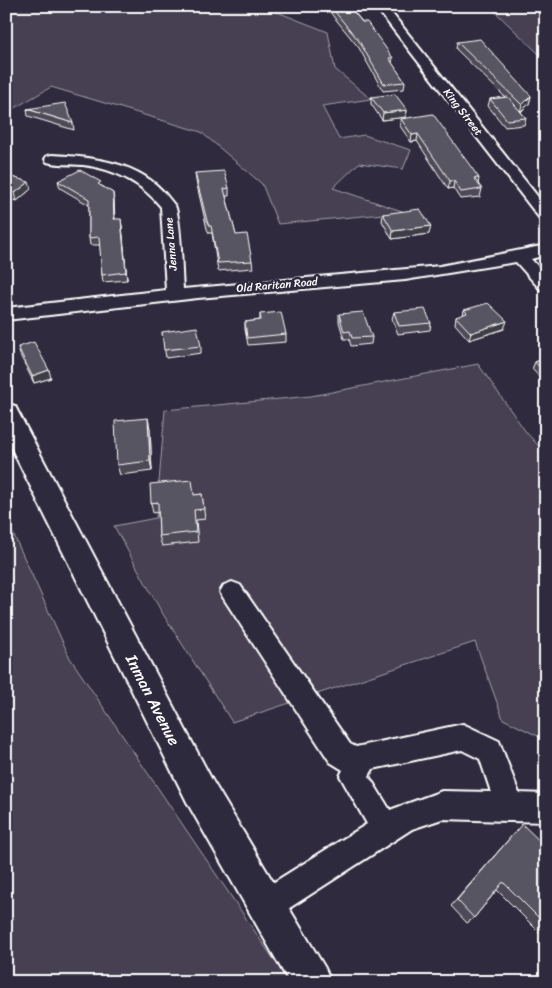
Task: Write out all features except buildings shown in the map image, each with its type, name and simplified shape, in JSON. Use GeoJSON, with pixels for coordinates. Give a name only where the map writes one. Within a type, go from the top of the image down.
{"type":"FeatureCollection","features":[{"type":"Feature","properties":{"kind":"main road","name":"Inman Avenue"},"geometry":{"type":"LineString","coordinates":[[6,412],[200,792],[311,982]]}},
{"type":"Feature","properties":{"kind":"street","name":"King Street"},"geometry":{"type":"LineString","coordinates":[[380,6],[546,217]]}},
{"type":"Feature","properties":{"kind":"street","name":"Jenna Lane"},"geometry":{"type":"LineString","coordinates":[[52,159],[80,159],[116,168],[142,180],[160,195],[168,207],[176,294]]}},
{"type":"Feature","properties":{"kind":"street","name":"Old Raritan Road"},"geometry":{"type":"LineString","coordinates":[[6,314],[176,294],[437,272],[520,257],[546,250]]}},
{"type":"Feature","properties":{"kind":"street"},"geometry":{"type":"LineString","coordinates":[[520,257],[546,284]]}},
{"type":"Feature","properties":{"kind":"street"},"geometry":{"type":"LineString","coordinates":[[232,592],[340,754],[360,765]]}},
{"type":"Feature","properties":{"kind":"street"},"geometry":{"type":"LineString","coordinates":[[386,829],[354,776],[366,757],[463,737],[490,750],[510,807]]}},
{"type":"Feature","properties":{"kind":"street"},"geometry":{"type":"LineString","coordinates":[[266,905],[405,817],[442,805],[546,808]]}},
{"type":"Feature","properties":{"kind":"shaded area"},"geometry":{"type":"Polygon","coordinates":[[[6,6],[262,6],[328,32],[335,69],[371,99],[322,106],[339,139],[364,135],[411,150],[403,169],[359,163],[333,188],[405,212],[278,224],[262,184],[201,132],[51,87],[6,113],[6,6]]]}},
{"type":"Feature","properties":{"kind":"shaded area"},"geometry":{"type":"Polygon","coordinates":[[[489,6],[546,6],[546,53],[539,54],[489,6]]]}},
{"type":"Feature","properties":{"kind":"shaded area"},"geometry":{"type":"Polygon","coordinates":[[[478,364],[526,432],[546,454],[546,740],[503,719],[475,642],[232,722],[161,611],[114,526],[156,518],[165,410],[311,396],[478,364]]]}},
{"type":"Feature","properties":{"kind":"shaded area"},"geometry":{"type":"Polygon","coordinates":[[[6,518],[70,658],[289,982],[6,982],[6,518]]]}}]}
